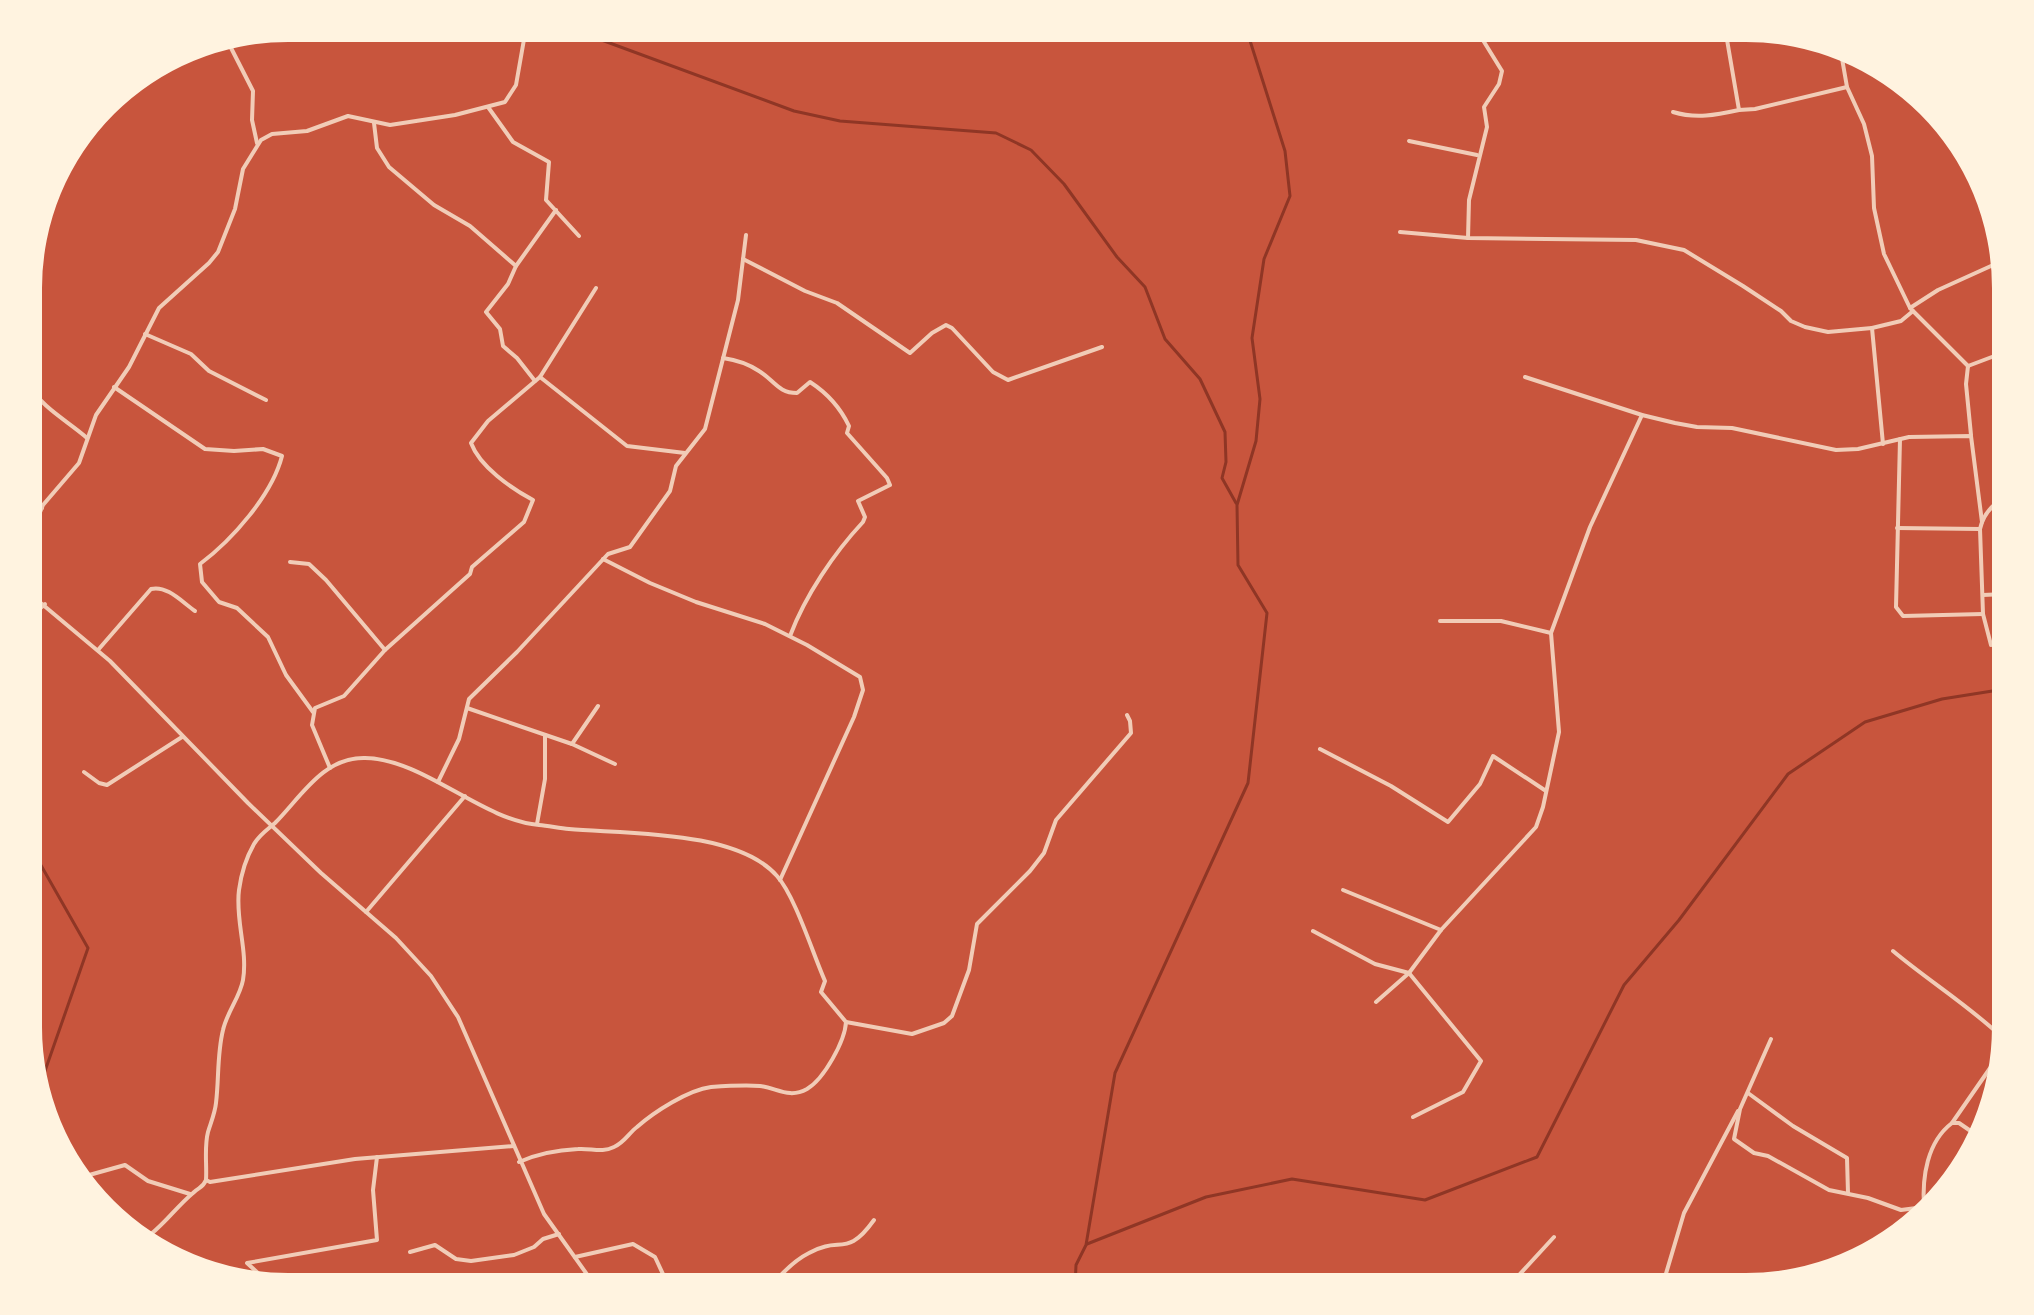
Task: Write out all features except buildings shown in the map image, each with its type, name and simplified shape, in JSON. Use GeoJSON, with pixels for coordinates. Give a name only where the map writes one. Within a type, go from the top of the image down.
{"type":"FeatureCollection","features":[{"type":"Feature","properties":{"kind":"street"},"geometry":{"type":"LineString","coordinates":[[1468,238],[1469,200],[1487,127],[1484,107],[1499,84],[1502,71],[1484,42]]}},
{"type":"Feature","properties":{"kind":"street"},"geometry":{"type":"LineString","coordinates":[[1727,42],[1739,110]]}},
{"type":"Feature","properties":{"kind":"street"},"geometry":{"type":"LineString","coordinates":[[42,508],[79,463],[96,415],[129,367],[165,300],[218,252],[235,209],[243,169],[257,144],[268,135],[307,131],[348,116],[390,125],[424,121],[505,102],[511,94],[524,43]]}},
{"type":"Feature","properties":{"kind":"street"},"geometry":{"type":"LineString","coordinates":[[231,49],[253,91],[252,120],[257,144]]}},
{"type":"Feature","properties":{"kind":"street"},"geometry":{"type":"LineString","coordinates":[[1843,62],[1847,87],[1864,124],[1872,156],[1874,208],[1884,254],[1911,310],[1968,366]]}},
{"type":"Feature","properties":{"kind":"street"},"geometry":{"type":"LineString","coordinates":[[1673,112],[1689,117],[1711,116],[1847,87]]}},
{"type":"Feature","properties":{"kind":"street"},"geometry":{"type":"LineString","coordinates":[[488,107],[513,142],[549,162],[546,200],[579,236]]}},
{"type":"Feature","properties":{"kind":"street"},"geometry":{"type":"LineString","coordinates":[[374,123],[377,148],[389,167],[434,205],[470,226],[516,266]]}},
{"type":"Feature","properties":{"kind":"street"},"geometry":{"type":"LineString","coordinates":[[1409,141],[1478,155]]}},
{"type":"Feature","properties":{"kind":"street"},"geometry":{"type":"LineString","coordinates":[[556,210],[486,312],[500,329],[503,346],[538,379],[627,446],[685,453]]}},
{"type":"Feature","properties":{"kind":"street"},"geometry":{"type":"LineString","coordinates":[[1400,232],[1468,238],[1636,240],[1684,250],[1756,294],[1791,321],[1828,332],[1872,328],[1901,321],[1938,290],[1991,266]]}},
{"type":"Feature","properties":{"kind":"street"},"geometry":{"type":"LineString","coordinates":[[438,782],[459,739],[469,699],[608,554],[630,547],[670,491],[676,466],[705,429],[738,300],[746,235]]}},
{"type":"Feature","properties":{"kind":"street"},"geometry":{"type":"LineString","coordinates":[[743,259],[805,291],[837,303],[910,353],[946,325],[993,372],[1008,380],[1102,347]]}},
{"type":"Feature","properties":{"kind":"street"},"geometry":{"type":"LineString","coordinates":[[330,768],[312,725],[313,712],[319,705],[344,696],[385,650],[524,522],[533,500],[476,455],[471,443],[488,421],[538,379],[596,288]]}},
{"type":"Feature","properties":{"kind":"street"},"geometry":{"type":"LineString","coordinates":[[1872,328],[1883,444]]}},
{"type":"Feature","properties":{"kind":"street"},"geometry":{"type":"LineString","coordinates":[[145,334],[191,354],[209,371],[266,400]]}},
{"type":"Feature","properties":{"kind":"street"},"geometry":{"type":"LineString","coordinates":[[1968,366],[1991,357]]}},
{"type":"Feature","properties":{"kind":"street"},"geometry":{"type":"LineString","coordinates":[[723,358],[744,362],[763,373],[783,392],[797,393],[810,382],[820,389],[843,412],[849,426],[847,433],[890,485],[858,501],[865,517],[863,522],[830,563],[790,637]]}},
{"type":"Feature","properties":{"kind":"street"},"geometry":{"type":"LineString","coordinates":[[1968,366],[1966,384],[1982,522]]}},
{"type":"Feature","properties":{"kind":"street"},"geometry":{"type":"LineString","coordinates":[[1525,377],[1642,415],[1697,427],[1732,428],[1836,450],[1900,439],[1971,436]]}},
{"type":"Feature","properties":{"kind":"street"},"geometry":{"type":"LineString","coordinates":[[114,387],[205,449],[263,449],[282,456],[277,473],[246,518],[216,552],[200,564],[202,582],[219,602],[237,608],[268,637],[286,675],[313,712]]}},
{"type":"Feature","properties":{"kind":"street"},"geometry":{"type":"LineString","coordinates":[[42,400],[87,438]]}},
{"type":"Feature","properties":{"kind":"street"},"geometry":{"type":"LineString","coordinates":[[1376,1002],[1409,973],[1441,930],[1536,827],[1559,732],[1551,633],[1590,527],[1642,415]]}},
{"type":"Feature","properties":{"kind":"street"},"geometry":{"type":"LineString","coordinates":[[1900,439],[1896,607],[1903,616],[1983,614]]}},
{"type":"Feature","properties":{"kind":"street"},"geometry":{"type":"LineString","coordinates":[[1991,508],[1980,529],[1983,614],[1991,645]]}},
{"type":"Feature","properties":{"kind":"street"},"geometry":{"type":"LineString","coordinates":[[1897,528],[1980,529]]}},
{"type":"Feature","properties":{"kind":"street"},"geometry":{"type":"LineString","coordinates":[[603,559],[696,602],[765,624],[860,677],[863,690],[854,717],[780,880]]}},
{"type":"Feature","properties":{"kind":"street"},"geometry":{"type":"LineString","coordinates":[[290,562],[309,564],[385,650]]}},
{"type":"Feature","properties":{"kind":"street"},"geometry":{"type":"LineString","coordinates":[[98,650],[151,589],[158,587],[168,591],[195,611]]}},
{"type":"Feature","properties":{"kind":"street"},"geometry":{"type":"LineString","coordinates":[[1983,595],[1991,595]]}},
{"type":"Feature","properties":{"kind":"street"},"geometry":{"type":"LineString","coordinates":[[42,602],[98,650],[182,737],[321,873],[411,953],[431,976],[458,1017],[544,1214],[586,1273]]}},
{"type":"Feature","properties":{"kind":"street"},"geometry":{"type":"LineString","coordinates":[[42,607],[45,604]]}},
{"type":"Feature","properties":{"kind":"street"},"geometry":{"type":"LineString","coordinates":[[1440,621],[1501,621],[1551,633]]}},
{"type":"Feature","properties":{"kind":"street"},"geometry":{"type":"LineString","coordinates":[[572,744],[598,706]]}},
{"type":"Feature","properties":{"kind":"street"},"geometry":{"type":"LineString","coordinates":[[467,708],[572,744],[615,764]]}},
{"type":"Feature","properties":{"kind":"street"},"geometry":{"type":"LineString","coordinates":[[154,1234],[191,1194],[204,1186],[206,1180],[208,1133],[216,1103],[222,1034],[228,1011],[244,975],[244,946],[238,905],[240,881],[253,846],[298,796],[330,768],[349,759],[374,758],[536,825],[650,833],[725,847],[767,867],[787,889],[825,981],[821,992],[846,1022],[912,1034],[930,1029],[952,1016],[969,970],[977,924],[1030,871],[1044,853],[1056,820],[1131,733],[1127,715]]}},
{"type":"Feature","properties":{"kind":"street"},"geometry":{"type":"LineString","coordinates":[[536,825],[545,779],[545,735]]}},
{"type":"Feature","properties":{"kind":"street"},"geometry":{"type":"LineString","coordinates":[[84,772],[107,785],[182,737]]}},
{"type":"Feature","properties":{"kind":"street"},"geometry":{"type":"LineString","coordinates":[[1320,749],[1391,786],[1448,822],[1480,784],[1493,756],[1546,791]]}},
{"type":"Feature","properties":{"kind":"street"},"geometry":{"type":"LineString","coordinates":[[366,912],[465,796]]}},
{"type":"Feature","properties":{"kind":"street"},"geometry":{"type":"LineString","coordinates":[[1343,890],[1441,930]]}},
{"type":"Feature","properties":{"kind":"street"},"geometry":{"type":"LineString","coordinates":[[1313,931],[1375,964],[1409,973],[1481,1061],[1463,1092],[1413,1117]]}},
{"type":"Feature","properties":{"kind":"street"},"geometry":{"type":"LineString","coordinates":[[1893,951],[1991,1027]]}},
{"type":"Feature","properties":{"kind":"street"},"geometry":{"type":"LineString","coordinates":[[519,1162],[542,1152],[575,1149],[600,1151],[616,1147],[639,1125],[696,1090],[762,1086],[790,1094],[805,1090],[817,1081],[845,1036],[846,1022]]}},
{"type":"Feature","properties":{"kind":"street"},"geometry":{"type":"LineString","coordinates":[[1666,1272],[1684,1213],[1740,1109],[1771,1039]]}},
{"type":"Feature","properties":{"kind":"street"},"geometry":{"type":"LineString","coordinates":[[1923,1197],[1927,1165],[1934,1144],[1987,1072]]}},
{"type":"Feature","properties":{"kind":"street"},"geometry":{"type":"LineString","coordinates":[[1748,1092],[1793,1126],[1847,1158],[1848,1193]]}},
{"type":"Feature","properties":{"kind":"street"},"geometry":{"type":"LineString","coordinates":[[1740,1109],[1734,1139],[1754,1153],[1768,1156],[1829,1190],[1901,1210],[1911,1209]]}},
{"type":"Feature","properties":{"kind":"street"},"geometry":{"type":"LineString","coordinates":[[1952,1123],[1959,1123],[1969,1130]]}},
{"type":"Feature","properties":{"kind":"street"},"geometry":{"type":"LineString","coordinates":[[206,1180],[210,1182],[377,1157],[514,1146]]}},
{"type":"Feature","properties":{"kind":"street"},"geometry":{"type":"LineString","coordinates":[[256,1271],[247,1263],[377,1240],[373,1190],[377,1157]]}},
{"type":"Feature","properties":{"kind":"street"},"geometry":{"type":"LineString","coordinates":[[91,1174],[125,1165],[148,1181],[191,1194]]}},
{"type":"Feature","properties":{"kind":"street"},"geometry":{"type":"LineString","coordinates":[[783,1273],[809,1253],[826,1246],[846,1246],[861,1238],[874,1220]]}},
{"type":"Feature","properties":{"kind":"street"},"geometry":{"type":"LineString","coordinates":[[410,1252],[435,1245],[456,1259],[471,1261],[514,1255],[559,1234]]}},
{"type":"Feature","properties":{"kind":"street"},"geometry":{"type":"LineString","coordinates":[[1522,1272],[1554,1237]]}},
{"type":"Feature","properties":{"kind":"street"},"geometry":{"type":"LineString","coordinates":[[575,1257],[633,1244],[655,1257],[662,1273]]}},
{"type":"Feature","properties":{"kind":"waterway"},"geometry":{"type":"LineString","coordinates":[[1076,1272],[1086,1245],[1115,1073],[1248,783],[1267,613],[1238,565],[1237,505],[1256,441],[1260,399],[1252,338],[1264,259],[1290,196],[1285,151],[1251,42]]}},
{"type":"Feature","properties":{"kind":"waterway"},"geometry":{"type":"LineString","coordinates":[[609,43],[794,111],[840,121],[996,133],[1031,150],[1064,184],[1117,257],[1145,287],[1165,339],[1200,379],[1225,432],[1226,462],[1222,478],[1236,503]]}},
{"type":"Feature","properties":{"kind":"waterway"},"geometry":{"type":"LineString","coordinates":[[1087,1244],[1206,1197],[1292,1179],[1425,1200],[1537,1157],[1624,985],[1679,920],[1788,774],[1865,722],[1942,699],[1991,691]]}},
{"type":"Feature","properties":{"kind":"waterway"},"geometry":{"type":"LineString","coordinates":[[42,867],[88,948],[46,1069]]}}]}
